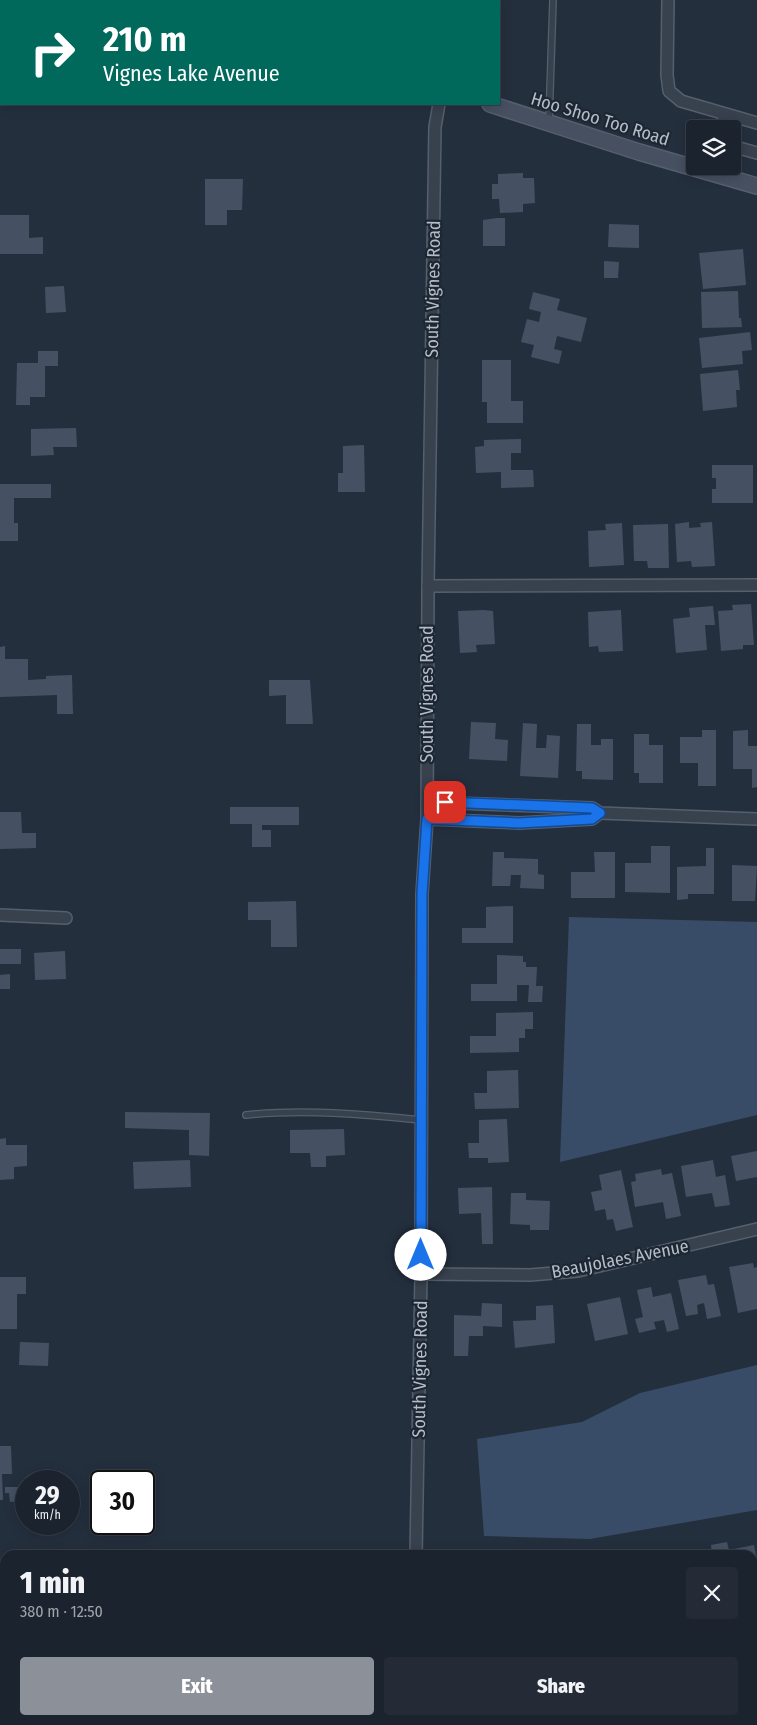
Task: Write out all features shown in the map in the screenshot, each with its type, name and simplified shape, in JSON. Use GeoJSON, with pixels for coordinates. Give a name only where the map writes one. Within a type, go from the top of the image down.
{"type":"FeatureCollection","features":[{"type":"Feature","properties":{"kind":"street"},"geometry":{"type":"LineString","coordinates":[[668,0],[667,74],[669,91],[681,101],[757,123]]}},
{"type":"Feature","properties":{"kind":"street","name":"South Vignes Road"},"geometry":{"type":"LineString","coordinates":[[416,1550],[421,1274],[422,894],[427,819],[428,586],[435,127],[439,105]]}},
{"type":"Feature","properties":{"kind":"street","name":"Hoo Shoo Too Road"},"geometry":{"type":"LineString","coordinates":[[493,105],[686,162]]}},
{"type":"Feature","properties":{"kind":"street"},"geometry":{"type":"LineString","coordinates":[[724,120],[725,115]]}},
{"type":"Feature","properties":{"kind":"street"},"geometry":{"type":"LineString","coordinates":[[741,149],[757,154]]}},
{"type":"Feature","properties":{"kind":"street","name":"Hoo Shoo Too Road"},"geometry":{"type":"LineString","coordinates":[[727,175],[757,186]]}},
{"type":"Feature","properties":{"kind":"street"},"geometry":{"type":"LineString","coordinates":[[428,586],[757,585]]}},
{"type":"Feature","properties":{"kind":"street"},"geometry":{"type":"LineString","coordinates":[[427,802],[592,808],[600,813],[757,819]]}},
{"type":"Feature","properties":{"kind":"street"},"geometry":{"type":"LineString","coordinates":[[427,819],[519,823],[592,819],[600,813]]}},
{"type":"Feature","properties":{"kind":"street"},"geometry":{"type":"LineString","coordinates":[[0,915],[66,918]]}},
{"type":"Feature","properties":{"kind":"street","name":"Beaujolaes Avenue"},"geometry":{"type":"LineString","coordinates":[[421,1274],[530,1275],[578,1271],[757,1230]]}},
{"type":"Feature","properties":{"kind":"lane"},"geometry":{"type":"LineString","coordinates":[[549,123],[553,0]]}},
{"type":"Feature","properties":{"kind":"lane"},"geometry":{"type":"LineString","coordinates":[[246,1115],[272,1112],[325,1113],[421,1120]]}},
{"type":"Feature","properties":{"kind":"water"},"geometry":{"type":"Polygon","coordinates":[[[569,917],[757,922],[757,1115],[560,1162],[569,917]]]}},
{"type":"Feature","properties":{"kind":"water"},"geometry":{"type":"Polygon","coordinates":[[[757,1365],[757,1510],[590,1539],[484,1536],[477,1439],[582,1422],[640,1393],[757,1365]]]}},
{"type":"Feature","properties":{"kind":"building"},"geometry":{"type":"Polygon","coordinates":[[[523,173],[523,178],[534,178],[535,203],[523,204],[523,212],[500,213],[499,199],[492,199],[492,184],[498,184],[498,174],[523,173]]]}},
{"type":"Feature","properties":{"kind":"building"},"geometry":{"type":"Polygon","coordinates":[[[205,179],[243,179],[242,210],[227,210],[227,225],[205,225],[205,179]]]}},
{"type":"Feature","properties":{"kind":"building"},"geometry":{"type":"Polygon","coordinates":[[[0,215],[29,215],[29,238],[43,237],[43,254],[0,254],[0,215]]]}},
{"type":"Feature","properties":{"kind":"building"},"geometry":{"type":"Polygon","coordinates":[[[505,218],[505,246],[483,246],[483,220],[505,218]]]}},
{"type":"Feature","properties":{"kind":"building"},"geometry":{"type":"Polygon","coordinates":[[[609,224],[639,225],[639,248],[608,247],[609,224]]]}},
{"type":"Feature","properties":{"kind":"building"},"geometry":{"type":"Polygon","coordinates":[[[743,249],[746,285],[703,289],[699,253],[743,249]]]}},
{"type":"Feature","properties":{"kind":"building"},"geometry":{"type":"Polygon","coordinates":[[[604,261],[619,262],[618,278],[604,278],[604,261]]]}},
{"type":"Feature","properties":{"kind":"building"},"geometry":{"type":"Polygon","coordinates":[[[64,286],[66,312],[46,313],[45,287],[64,286]]]}},
{"type":"Feature","properties":{"kind":"building"},"geometry":{"type":"Polygon","coordinates":[[[738,291],[739,318],[741,318],[742,327],[702,328],[701,292],[738,291]]]}},
{"type":"Feature","properties":{"kind":"building"},"geometry":{"type":"Polygon","coordinates":[[[533,292],[560,299],[557,310],[587,318],[581,342],[557,336],[554,349],[562,351],[559,364],[531,357],[534,345],[521,342],[527,319],[539,322],[541,312],[529,309],[533,292]]]}},
{"type":"Feature","properties":{"kind":"building"},"geometry":{"type":"Polygon","coordinates":[[[750,332],[752,350],[742,351],[743,364],[702,368],[699,338],[750,332]]]}},
{"type":"Feature","properties":{"kind":"building"},"geometry":{"type":"Polygon","coordinates":[[[38,351],[58,351],[58,366],[45,366],[45,397],[30,397],[30,405],[16,405],[17,363],[38,363],[38,351]]]}},
{"type":"Feature","properties":{"kind":"building"},"geometry":{"type":"Polygon","coordinates":[[[482,360],[511,360],[511,401],[523,401],[523,423],[487,423],[487,402],[482,402],[482,360]]]}},
{"type":"Feature","properties":{"kind":"building"},"geometry":{"type":"Polygon","coordinates":[[[738,370],[740,390],[736,390],[737,407],[703,411],[700,374],[738,370]]]}},
{"type":"Feature","properties":{"kind":"building"},"geometry":{"type":"Polygon","coordinates":[[[76,428],[77,447],[53,447],[54,455],[31,456],[31,429],[76,428]]]}},
{"type":"Feature","properties":{"kind":"building"},"geometry":{"type":"Polygon","coordinates":[[[521,439],[521,453],[511,453],[511,470],[533,470],[534,487],[501,488],[501,472],[476,473],[475,447],[484,446],[484,440],[521,439]]]}},
{"type":"Feature","properties":{"kind":"building"},"geometry":{"type":"Polygon","coordinates":[[[364,445],[365,492],[338,492],[338,473],[343,473],[343,446],[364,445]]]}},
{"type":"Feature","properties":{"kind":"building"},"geometry":{"type":"Polygon","coordinates":[[[712,465],[753,465],[753,503],[712,503],[712,489],[716,489],[716,478],[712,478],[712,465]]]}},
{"type":"Feature","properties":{"kind":"building"},"geometry":{"type":"Polygon","coordinates":[[[0,484],[51,484],[51,498],[14,498],[14,523],[18,523],[18,541],[0,541],[0,484]]]}},
{"type":"Feature","properties":{"kind":"building"},"geometry":{"type":"Polygon","coordinates":[[[689,522],[689,528],[701,527],[700,523],[712,522],[715,566],[692,567],[691,561],[677,562],[675,524],[689,522]]]}},
{"type":"Feature","properties":{"kind":"building"},"geometry":{"type":"Polygon","coordinates":[[[622,523],[624,565],[589,567],[588,531],[606,530],[605,524],[622,523]]]}},
{"type":"Feature","properties":{"kind":"building"},"geometry":{"type":"Polygon","coordinates":[[[668,524],[669,568],[648,568],[647,561],[634,561],[633,525],[668,524]]]}},
{"type":"Feature","properties":{"kind":"building"},"geometry":{"type":"Polygon","coordinates":[[[751,604],[754,645],[743,645],[743,649],[721,651],[718,611],[733,610],[732,605],[751,604]]]}},
{"type":"Feature","properties":{"kind":"building"},"geometry":{"type":"Polygon","coordinates":[[[713,606],[715,625],[705,625],[707,650],[676,653],[673,619],[690,617],[689,608],[713,606]]]}},
{"type":"Feature","properties":{"kind":"building"},"geometry":{"type":"Polygon","coordinates":[[[621,610],[623,651],[599,652],[598,646],[589,647],[588,612],[621,610]]]}},
{"type":"Feature","properties":{"kind":"building"},"geometry":{"type":"Polygon","coordinates":[[[458,611],[493,611],[495,644],[476,645],[477,652],[460,653],[458,611]]]}},
{"type":"Feature","properties":{"kind":"building"},"geometry":{"type":"Polygon","coordinates":[[[5,646],[5,659],[28,659],[28,680],[46,679],[46,676],[72,675],[73,714],[57,714],[57,695],[0,697],[0,647],[5,646]]]}},
{"type":"Feature","properties":{"kind":"building"},"geometry":{"type":"Polygon","coordinates":[[[269,680],[310,680],[313,724],[286,724],[286,695],[269,696],[269,680]]]}},
{"type":"Feature","properties":{"kind":"building"},"geometry":{"type":"Polygon","coordinates":[[[471,722],[496,723],[495,739],[508,740],[507,761],[469,759],[471,722]]]}},
{"type":"Feature","properties":{"kind":"building"},"geometry":{"type":"Polygon","coordinates":[[[523,723],[537,724],[536,748],[546,748],[547,735],[560,736],[558,778],[520,776],[523,723]]]}},
{"type":"Feature","properties":{"kind":"building"},"geometry":{"type":"Polygon","coordinates":[[[577,724],[591,724],[591,745],[601,745],[601,739],[613,739],[613,780],[582,779],[582,771],[576,771],[577,724]]]}},
{"type":"Feature","properties":{"kind":"building"},"geometry":{"type":"Polygon","coordinates":[[[702,730],[716,730],[716,786],[698,786],[698,763],[680,763],[680,737],[702,737],[702,730]]]}},
{"type":"Feature","properties":{"kind":"building"},"geometry":{"type":"Polygon","coordinates":[[[748,730],[748,746],[757,746],[757,787],[752,788],[752,769],[733,769],[733,731],[748,730]]]}},
{"type":"Feature","properties":{"kind":"building"},"geometry":{"type":"Polygon","coordinates":[[[634,734],[649,734],[649,745],[663,745],[663,783],[639,783],[639,773],[634,773],[634,734]]]}},
{"type":"Feature","properties":{"kind":"building"},"geometry":{"type":"Polygon","coordinates":[[[230,807],[299,807],[299,825],[262,825],[262,830],[271,830],[271,847],[252,847],[252,824],[230,824],[230,807]]]}},
{"type":"Feature","properties":{"kind":"building"},"geometry":{"type":"Polygon","coordinates":[[[0,812],[21,812],[22,833],[36,833],[36,848],[0,849],[0,812]]]}},
{"type":"Feature","properties":{"kind":"building"},"geometry":{"type":"Polygon","coordinates":[[[651,846],[670,846],[670,893],[625,892],[625,863],[651,863],[651,846]]]}},
{"type":"Feature","properties":{"kind":"building"},"geometry":{"type":"Polygon","coordinates":[[[706,848],[714,848],[714,894],[688,894],[688,899],[677,900],[677,867],[706,866],[706,848]]]}},
{"type":"Feature","properties":{"kind":"building"},"geometry":{"type":"Polygon","coordinates":[[[493,852],[504,852],[504,858],[538,859],[538,874],[544,875],[544,889],[520,888],[521,875],[511,875],[510,886],[492,886],[493,852]]]}},
{"type":"Feature","properties":{"kind":"building"},"geometry":{"type":"Polygon","coordinates":[[[594,852],[615,852],[615,898],[571,898],[571,872],[595,872],[594,852]]]}},
{"type":"Feature","properties":{"kind":"building"},"geometry":{"type":"Polygon","coordinates":[[[732,865],[757,866],[755,901],[732,901],[732,865]]]}},
{"type":"Feature","properties":{"kind":"building"},"geometry":{"type":"Polygon","coordinates":[[[296,901],[297,947],[271,947],[271,920],[248,920],[248,902],[296,901]]]}},
{"type":"Feature","properties":{"kind":"building"},"geometry":{"type":"Polygon","coordinates":[[[513,906],[513,943],[462,943],[462,928],[486,928],[486,907],[513,906]]]}},
{"type":"Feature","properties":{"kind":"building"},"geometry":{"type":"Polygon","coordinates":[[[0,949],[21,949],[21,964],[0,964],[0,949]]]}},
{"type":"Feature","properties":{"kind":"building"},"geometry":{"type":"Polygon","coordinates":[[[65,951],[66,979],[35,980],[34,953],[65,951]]]}},
{"type":"Feature","properties":{"kind":"building"},"geometry":{"type":"Polygon","coordinates":[[[497,955],[523,956],[523,962],[526,962],[526,967],[537,967],[536,986],[543,986],[542,1002],[528,1002],[529,985],[517,985],[517,1001],[471,1001],[471,984],[497,984],[497,955]]]}},
{"type":"Feature","properties":{"kind":"building"},"geometry":{"type":"Polygon","coordinates":[[[10,974],[10,989],[0,989],[0,975],[10,974]]]}},
{"type":"Feature","properties":{"kind":"building"},"geometry":{"type":"Polygon","coordinates":[[[533,1012],[533,1029],[525,1029],[525,1038],[519,1038],[519,1052],[470,1053],[470,1036],[496,1036],[496,1013],[533,1012]]]}},
{"type":"Feature","properties":{"kind":"building"},"geometry":{"type":"Polygon","coordinates":[[[518,1070],[519,1108],[475,1109],[474,1093],[487,1093],[487,1071],[518,1070]]]}},
{"type":"Feature","properties":{"kind":"building"},"geometry":{"type":"Polygon","coordinates":[[[125,1112],[210,1113],[209,1156],[189,1155],[189,1130],[125,1128],[125,1112]]]}},
{"type":"Feature","properties":{"kind":"building"},"geometry":{"type":"Polygon","coordinates":[[[507,1119],[509,1162],[488,1163],[488,1158],[469,1158],[468,1143],[479,1143],[479,1120],[507,1119]]]}},
{"type":"Feature","properties":{"kind":"building"},"geometry":{"type":"Polygon","coordinates":[[[344,1129],[345,1155],[326,1156],[326,1167],[311,1167],[310,1153],[290,1153],[290,1130],[344,1129]]]}},
{"type":"Feature","properties":{"kind":"building"},"geometry":{"type":"Polygon","coordinates":[[[6,1138],[6,1145],[27,1145],[27,1166],[14,1167],[14,1179],[0,1180],[0,1139],[6,1138]]]}},
{"type":"Feature","properties":{"kind":"building"},"geometry":{"type":"Polygon","coordinates":[[[757,1151],[757,1177],[736,1181],[731,1156],[757,1151]]]}},
{"type":"Feature","properties":{"kind":"building"},"geometry":{"type":"Polygon","coordinates":[[[190,1160],[191,1187],[134,1189],[133,1162],[190,1160]]]}},
{"type":"Feature","properties":{"kind":"building"},"geometry":{"type":"Polygon","coordinates":[[[713,1160],[716,1177],[725,1175],[730,1205],[715,1207],[712,1193],[686,1197],[681,1166],[713,1160]]]}},
{"type":"Feature","properties":{"kind":"building"},"geometry":{"type":"Polygon","coordinates":[[[661,1169],[662,1175],[672,1173],[681,1216],[666,1219],[663,1202],[635,1207],[631,1182],[636,1181],[635,1174],[661,1169]]]}},
{"type":"Feature","properties":{"kind":"building"},"geometry":{"type":"Polygon","coordinates":[[[621,1170],[633,1227],[616,1231],[613,1219],[607,1220],[605,1209],[595,1211],[591,1192],[602,1190],[599,1175],[621,1170]]]}},
{"type":"Feature","properties":{"kind":"building"},"geometry":{"type":"Polygon","coordinates":[[[492,1187],[493,1244],[482,1244],[481,1213],[459,1214],[458,1188],[492,1187]]]}},
{"type":"Feature","properties":{"kind":"building"},"geometry":{"type":"Polygon","coordinates":[[[511,1193],[526,1193],[526,1200],[550,1201],[549,1230],[530,1230],[530,1225],[510,1224],[511,1193]]]}},
{"type":"Feature","properties":{"kind":"building"},"geometry":{"type":"Polygon","coordinates":[[[753,1263],[754,1268],[757,1267],[757,1309],[738,1313],[729,1267],[753,1263]]]}},
{"type":"Feature","properties":{"kind":"building"},"geometry":{"type":"Polygon","coordinates":[[[706,1275],[708,1285],[714,1284],[721,1316],[707,1319],[704,1303],[697,1305],[698,1314],[686,1316],[678,1280],[706,1275]]]}},
{"type":"Feature","properties":{"kind":"building"},"geometry":{"type":"Polygon","coordinates":[[[0,1277],[26,1277],[26,1294],[17,1294],[17,1329],[0,1329],[0,1277]]]}},
{"type":"Feature","properties":{"kind":"building"},"geometry":{"type":"Polygon","coordinates":[[[651,1287],[653,1297],[671,1293],[679,1329],[667,1332],[664,1320],[654,1322],[656,1329],[639,1333],[635,1319],[643,1317],[637,1290],[651,1287]]]}},
{"type":"Feature","properties":{"kind":"building"},"geometry":{"type":"Polygon","coordinates":[[[620,1297],[628,1334],[595,1341],[587,1304],[620,1297]]]}},
{"type":"Feature","properties":{"kind":"building"},"geometry":{"type":"Polygon","coordinates":[[[482,1303],[502,1304],[502,1327],[483,1326],[483,1336],[469,1336],[468,1356],[454,1356],[454,1315],[481,1316],[482,1303]]]}},
{"type":"Feature","properties":{"kind":"building"},"geometry":{"type":"Polygon","coordinates":[[[553,1305],[555,1343],[515,1348],[513,1321],[536,1320],[536,1306],[553,1305]]]}},
{"type":"Feature","properties":{"kind":"building"},"geometry":{"type":"Polygon","coordinates":[[[20,1342],[49,1343],[48,1366],[19,1365],[20,1342]]]}},
{"type":"Feature","properties":{"kind":"building"},"geometry":{"type":"Polygon","coordinates":[[[0,1446],[11,1446],[12,1474],[2,1474],[3,1500],[0,1500],[0,1446]]]}},
{"type":"Feature","properties":{"kind":"building"},"geometry":{"type":"Polygon","coordinates":[[[5,1487],[15,1487],[15,1502],[10,1502],[9,1493],[5,1493],[5,1487]]]}},
{"type":"Feature","properties":{"kind":"building"},"geometry":{"type":"Polygon","coordinates":[[[727,1542],[729,1550],[712,1550],[711,1545],[727,1542]]]}},
{"type":"Feature","properties":{"kind":"building"},"geometry":{"type":"Polygon","coordinates":[[[754,1545],[755,1550],[729,1550],[754,1545]]]}},
{"type":"Feature","properties":{"kind":"route"},"geometry":{"type":"LineString","coordinates":[[421,1255],[422,894],[427,819],[519,823],[592,819],[600,813],[592,808],[445,802]]}}]}
